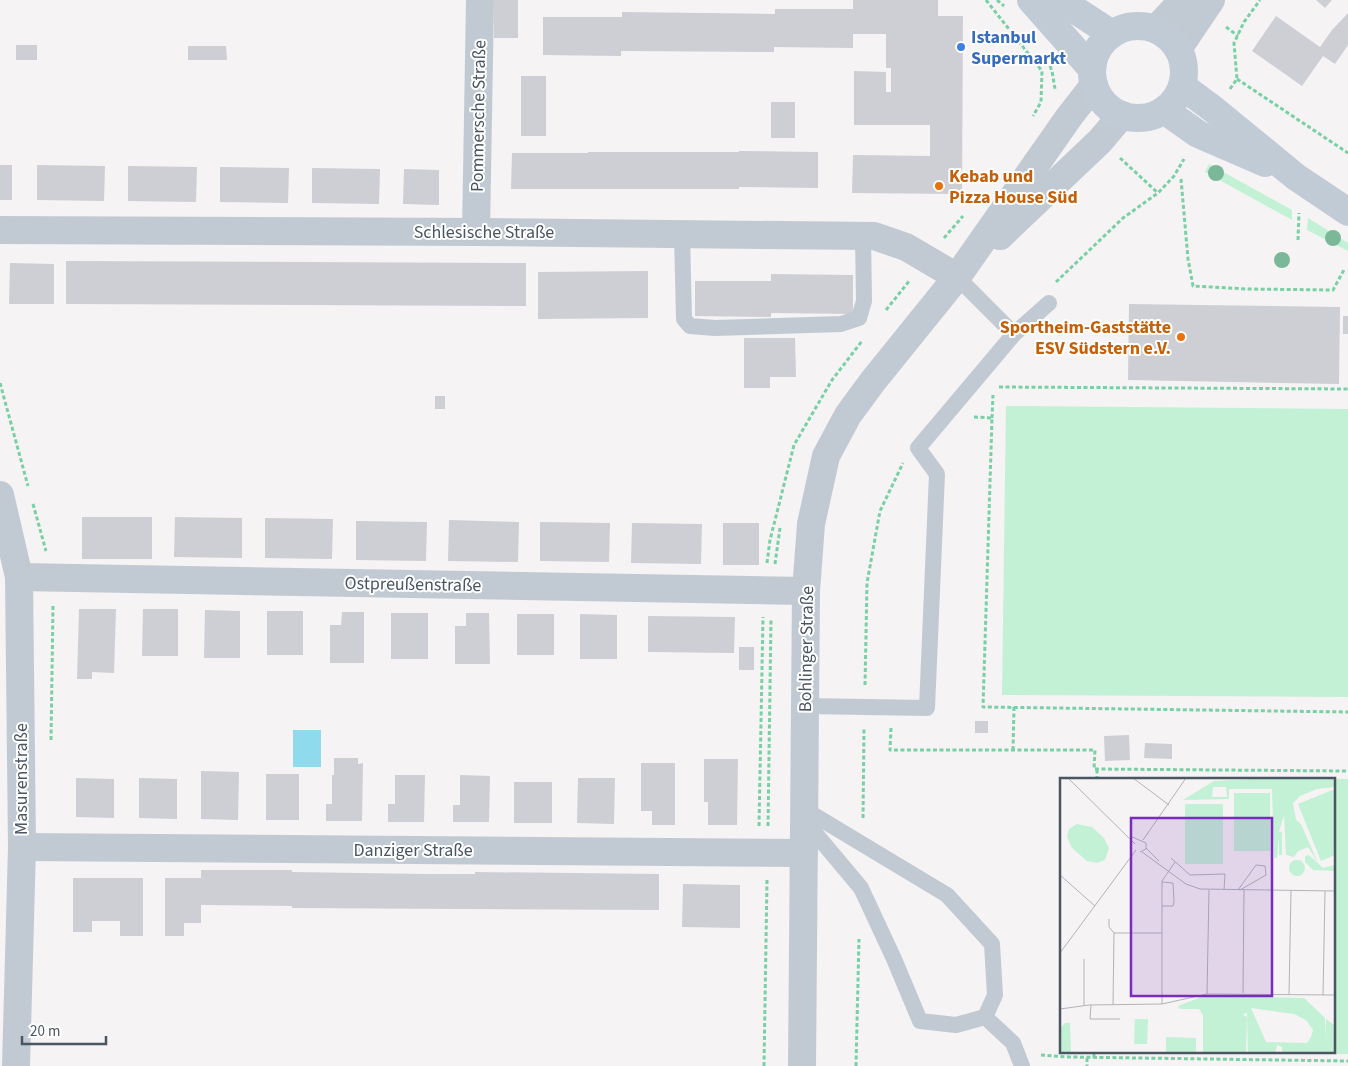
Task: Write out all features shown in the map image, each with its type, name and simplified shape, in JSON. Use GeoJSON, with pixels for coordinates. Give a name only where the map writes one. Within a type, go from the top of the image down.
{"type":"FeatureCollection","features":[{"type":"Feature","properties":{"kind":"street","name":"Pommersche Straße"},"geometry":{"type":"LineString","coordinates":[[476,232],[480,0]]}},
{"type":"Feature","properties":{"kind":"street"},"geometry":{"type":"LineString","coordinates":[[1060,0],[1112,34]]}},
{"type":"Feature","properties":{"kind":"street"},"geometry":{"type":"LineString","coordinates":[[1156,29],[1184,0]]}},
{"type":"Feature","properties":{"kind":"street"},"geometry":{"type":"LineString","coordinates":[[1178,49],[1211,0]]}},
{"type":"Feature","properties":{"kind":"street"},"geometry":{"type":"LineString","coordinates":[[1019,5],[1093,77]]}},
{"type":"Feature","properties":{"kind":"street"},"geometry":{"type":"LineString","coordinates":[[1133,26],[1145,26],[1156,29],[1169,37],[1178,49],[1184,67],[1182,86],[1175,100],[1164,110],[1154,115],[1144,118],[1133,118],[1122,115],[1113,110],[1098,95],[1093,77],[1095,56],[1102,44],[1112,34],[1122,29],[1133,26]]}},
{"type":"Feature","properties":{"kind":"street","name":"Bohlinger Straße"},"geometry":{"type":"LineString","coordinates":[[802,1066],[806,591],[811,524],[826,456],[848,414],[957,277],[1069,117],[1093,77]]}},
{"type":"Feature","properties":{"kind":"street"},"geometry":{"type":"LineString","coordinates":[[1182,86],[1296,177],[1348,212]]}},
{"type":"Feature","properties":{"kind":"street"},"geometry":{"type":"LineString","coordinates":[[1164,110],[1198,134],[1296,177]]}},
{"type":"Feature","properties":{"kind":"street","name":"Bohlinger Straße"},"geometry":{"type":"LineString","coordinates":[[957,277],[1100,141],[1122,115]]}},
{"type":"Feature","properties":{"kind":"street","name":"Schlesische Straße"},"geometry":{"type":"LineString","coordinates":[[0,230],[874,236],[906,247],[957,277]]}},
{"type":"Feature","properties":{"kind":"street","name":"Masurenstraße"},"geometry":{"type":"LineString","coordinates":[[0,495],[19,576],[22,847],[16,1066]]}},
{"type":"Feature","properties":{"kind":"street","name":"Ostpreußenstraße"},"geometry":{"type":"LineString","coordinates":[[19,576],[806,591]]}},
{"type":"Feature","properties":{"kind":"street","name":"Danziger Straße"},"geometry":{"type":"LineString","coordinates":[[22,847],[804,853]]}},
{"type":"Feature","properties":{"kind":"lane"},"geometry":{"type":"LineString","coordinates":[[682,234],[684,320],[690,326],[715,328],[841,324],[859,318],[864,301],[863,236]]}},
{"type":"Feature","properties":{"kind":"lane"},"geometry":{"type":"LineString","coordinates":[[957,277],[1014,334]]}},
{"type":"Feature","properties":{"kind":"lane"},"geometry":{"type":"LineString","coordinates":[[806,706],[927,708],[937,474],[918,448],[1014,334],[1049,303]]}},
{"type":"Feature","properties":{"kind":"lane"},"geometry":{"type":"LineString","coordinates":[[804,814],[947,895],[992,944],[995,995],[985,1016],[956,1025],[920,1021],[894,959],[860,888],[804,814]]}},
{"type":"Feature","properties":{"kind":"lane"},"geometry":{"type":"LineString","coordinates":[[985,1016],[1013,1044],[1020,1059]]}},
{"type":"Feature","properties":{"kind":"path"},"geometry":{"type":"LineString","coordinates":[[997,0],[1019,5]]}},
{"type":"Feature","properties":{"kind":"path"},"geometry":{"type":"LineString","coordinates":[[1226,94],[1237,79],[1234,43],[1244,22],[1260,0]]}},
{"type":"Feature","properties":{"kind":"path"},"geometry":{"type":"LineString","coordinates":[[1048,64],[1052,72],[1055,88],[1054,94]]}},
{"type":"Feature","properties":{"kind":"path"},"geometry":{"type":"LineString","coordinates":[[1237,79],[1348,153]]}},
{"type":"Feature","properties":{"kind":"path"},"geometry":{"type":"LineString","coordinates":[[1122,218],[1158,192],[1174,176],[1186,155]]}},
{"type":"Feature","properties":{"kind":"path"},"geometry":{"type":"LineString","coordinates":[[1181,179],[1188,260],[1194,286],[1332,290],[1345,268]]}},
{"type":"Feature","properties":{"kind":"path"},"geometry":{"type":"LineString","coordinates":[[1348,389],[993,387],[983,707],[1348,712]]}},
{"type":"Feature","properties":{"kind":"path"},"geometry":{"type":"LineString","coordinates":[[946,415],[992,418]]}},
{"type":"Feature","properties":{"kind":"path"},"geometry":{"type":"LineString","coordinates":[[1013,750],[1014,707]]}},
{"type":"Feature","properties":{"kind":"path"},"geometry":{"type":"LineString","coordinates":[[891,708],[890,750],[1095,750],[1094,769],[1097,769],[1097,778]]}},
{"type":"Feature","properties":{"kind":"path"},"geometry":{"type":"LineString","coordinates":[[1097,769],[1348,771]]}},
{"type":"Feature","properties":{"kind":"path"},"geometry":{"type":"LineString","coordinates":[[1020,1059],[1069,1057],[1348,1061]]}},
{"type":"Feature","properties":{"kind":"path"},"geometry":{"type":"LineString","coordinates":[[1087,1058],[1087,1066]]}},
{"type":"Feature","properties":{"kind":"green space"},"geometry":{"type":"Polygon","coordinates":[[[1209,164],[1292,210],[1292,220],[1205,172],[1209,164]]]}},
{"type":"Feature","properties":{"kind":"green space"},"geometry":{"type":"Polygon","coordinates":[[[1308,218],[1348,243],[1348,251],[1307,230],[1308,218]]]}},
{"type":"Feature","properties":{"kind":"green space"},"geometry":{"type":"Polygon","coordinates":[[[1006,406],[1348,409],[1348,697],[1002,695],[1006,406]]]}},
{"type":"Feature","properties":{"kind":"green space"},"geometry":{"type":"Polygon","coordinates":[[[1103,777],[1226,778],[1103,778],[1103,777]]]}},
{"type":"Feature","properties":{"kind":"green space"},"geometry":{"type":"Polygon","coordinates":[[[1336,779],[1348,779],[1348,1054],[1336,1054],[1336,779]]]}},
{"type":"Feature","properties":{"kind":"water"},"geometry":{"type":"Polygon","coordinates":[[[293,730],[321,730],[321,767],[293,767],[293,730]]]}},
{"type":"Feature","properties":{"kind":"building"},"geometry":{"type":"Polygon","coordinates":[[[494,0],[518,0],[518,38],[494,38],[494,0]]]}},
{"type":"Feature","properties":{"kind":"building"},"geometry":{"type":"Polygon","coordinates":[[[853,0],[938,0],[938,16],[963,16],[962,194],[852,193],[853,155],[930,156],[930,125],[854,125],[854,71],[886,72],[886,92],[891,92],[891,68],[886,68],[886,34],[853,34],[853,48],[774,47],[774,52],[621,51],[621,56],[543,55],[543,17],[622,17],[622,12],[775,14],[775,9],[853,9],[853,0]]]}},
{"type":"Feature","properties":{"kind":"building"},"geometry":{"type":"Polygon","coordinates":[[[1316,0],[1332,0],[1325,8],[1316,0]]]}},
{"type":"Feature","properties":{"kind":"building"},"geometry":{"type":"Polygon","coordinates":[[[1348,13],[1348,45],[1335,64],[1323,56],[1302,86],[1252,51],[1276,16],[1320,47],[1332,30],[1348,13]]]}},
{"type":"Feature","properties":{"kind":"building"},"geometry":{"type":"Polygon","coordinates":[[[16,45],[37,45],[37,60],[16,60],[16,45]]]}},
{"type":"Feature","properties":{"kind":"building"},"geometry":{"type":"Polygon","coordinates":[[[188,46],[226,46],[227,60],[188,60],[188,46]]]}},
{"type":"Feature","properties":{"kind":"building"},"geometry":{"type":"Polygon","coordinates":[[[521,76],[546,76],[546,136],[521,136],[521,76]]]}},
{"type":"Feature","properties":{"kind":"building"},"geometry":{"type":"Polygon","coordinates":[[[771,102],[795,102],[795,138],[771,138],[771,102]]]}},
{"type":"Feature","properties":{"kind":"building"},"geometry":{"type":"Polygon","coordinates":[[[818,152],[818,188],[511,189],[512,153],[818,152]]]}},
{"type":"Feature","properties":{"kind":"building"},"geometry":{"type":"Polygon","coordinates":[[[0,165],[12,165],[12,200],[0,200],[0,165]]]}},
{"type":"Feature","properties":{"kind":"building"},"geometry":{"type":"Polygon","coordinates":[[[37,165],[105,166],[104,201],[37,200],[37,165]]]}},
{"type":"Feature","properties":{"kind":"building"},"geometry":{"type":"Polygon","coordinates":[[[128,166],[197,167],[196,202],[128,201],[128,166]]]}},
{"type":"Feature","properties":{"kind":"building"},"geometry":{"type":"Polygon","coordinates":[[[220,167],[289,168],[288,203],[220,202],[220,167]]]}},
{"type":"Feature","properties":{"kind":"building"},"geometry":{"type":"Polygon","coordinates":[[[312,168],[380,169],[379,204],[312,203],[312,168]]]}},
{"type":"Feature","properties":{"kind":"building"},"geometry":{"type":"Polygon","coordinates":[[[404,169],[439,170],[439,205],[403,204],[404,169]]]}},
{"type":"Feature","properties":{"kind":"building"},"geometry":{"type":"Polygon","coordinates":[[[66,261],[526,263],[526,306],[66,304],[66,261]]]}},
{"type":"Feature","properties":{"kind":"building"},"geometry":{"type":"Polygon","coordinates":[[[10,263],[54,264],[54,304],[9,304],[10,263]]]}},
{"type":"Feature","properties":{"kind":"building"},"geometry":{"type":"Polygon","coordinates":[[[648,271],[648,318],[538,319],[538,272],[648,271]]]}},
{"type":"Feature","properties":{"kind":"building"},"geometry":{"type":"Polygon","coordinates":[[[771,274],[853,275],[853,314],[771,313],[771,317],[695,316],[695,281],[771,281],[771,274]]]}},
{"type":"Feature","properties":{"kind":"building"},"geometry":{"type":"Polygon","coordinates":[[[1129,304],[1340,307],[1339,384],[1128,380],[1129,304]]]}},
{"type":"Feature","properties":{"kind":"building"},"geometry":{"type":"Polygon","coordinates":[[[1343,316],[1348,316],[1348,334],[1343,334],[1343,316]]]}},
{"type":"Feature","properties":{"kind":"building"},"geometry":{"type":"Polygon","coordinates":[[[744,338],[795,338],[796,377],[770,377],[770,388],[744,388],[744,338]]]}},
{"type":"Feature","properties":{"kind":"building"},"geometry":{"type":"Polygon","coordinates":[[[435,396],[445,396],[445,409],[435,409],[435,396]]]}},
{"type":"Feature","properties":{"kind":"building"},"geometry":{"type":"Polygon","coordinates":[[[82,517],[152,517],[152,559],[82,559],[82,517]]]}},
{"type":"Feature","properties":{"kind":"building"},"geometry":{"type":"Polygon","coordinates":[[[175,517],[242,518],[242,558],[174,557],[175,517]]]}},
{"type":"Feature","properties":{"kind":"building"},"geometry":{"type":"Polygon","coordinates":[[[265,518],[333,519],[332,559],[265,558],[265,518]]]}},
{"type":"Feature","properties":{"kind":"building"},"geometry":{"type":"Polygon","coordinates":[[[449,520],[519,522],[518,562],[448,561],[449,520]]]}},
{"type":"Feature","properties":{"kind":"building"},"geometry":{"type":"Polygon","coordinates":[[[356,521],[427,522],[426,561],[356,560],[356,521]]]}},
{"type":"Feature","properties":{"kind":"building"},"geometry":{"type":"Polygon","coordinates":[[[540,522],[610,523],[609,562],[540,561],[540,522]]]}},
{"type":"Feature","properties":{"kind":"building"},"geometry":{"type":"Polygon","coordinates":[[[632,523],[702,524],[701,564],[631,563],[632,523]]]}},
{"type":"Feature","properties":{"kind":"building"},"geometry":{"type":"Polygon","coordinates":[[[723,523],[759,523],[759,565],[723,565],[723,523]]]}},
{"type":"Feature","properties":{"kind":"building"},"geometry":{"type":"Polygon","coordinates":[[[79,609],[116,609],[114,673],[92,672],[92,679],[77,679],[79,609]]]}},
{"type":"Feature","properties":{"kind":"building"},"geometry":{"type":"Polygon","coordinates":[[[143,609],[178,609],[178,656],[142,656],[143,609]]]}},
{"type":"Feature","properties":{"kind":"building"},"geometry":{"type":"Polygon","coordinates":[[[205,610],[240,611],[240,658],[204,658],[205,610]]]}},
{"type":"Feature","properties":{"kind":"building"},"geometry":{"type":"Polygon","coordinates":[[[267,611],[303,611],[303,655],[267,655],[267,611]]]}},
{"type":"Feature","properties":{"kind":"building"},"geometry":{"type":"Polygon","coordinates":[[[342,612],[364,612],[364,663],[330,663],[330,625],[341,625],[342,612]]]}},
{"type":"Feature","properties":{"kind":"building"},"geometry":{"type":"Polygon","coordinates":[[[391,613],[428,613],[428,659],[391,659],[391,613]]]}},
{"type":"Feature","properties":{"kind":"building"},"geometry":{"type":"Polygon","coordinates":[[[466,613],[489,613],[490,664],[455,664],[455,626],[466,626],[466,613]]]}},
{"type":"Feature","properties":{"kind":"building"},"geometry":{"type":"Polygon","coordinates":[[[517,614],[554,614],[554,655],[517,655],[517,614]]]}},
{"type":"Feature","properties":{"kind":"building"},"geometry":{"type":"Polygon","coordinates":[[[580,614],[617,615],[617,659],[580,659],[580,614]]]}},
{"type":"Feature","properties":{"kind":"building"},"geometry":{"type":"Polygon","coordinates":[[[648,616],[735,617],[734,653],[648,652],[648,616]]]}},
{"type":"Feature","properties":{"kind":"building"},"geometry":{"type":"Polygon","coordinates":[[[739,647],[754,647],[754,670],[739,670],[739,647]]]}},
{"type":"Feature","properties":{"kind":"building"},"geometry":{"type":"Polygon","coordinates":[[[975,721],[988,721],[988,733],[975,733],[975,721]]]}},
{"type":"Feature","properties":{"kind":"building"},"geometry":{"type":"Polygon","coordinates":[[[1129,735],[1130,760],[1105,761],[1104,736],[1129,735]]]}},
{"type":"Feature","properties":{"kind":"building"},"geometry":{"type":"Polygon","coordinates":[[[1145,743],[1172,744],[1172,759],[1144,758],[1145,743]]]}},
{"type":"Feature","properties":{"kind":"building"},"geometry":{"type":"Polygon","coordinates":[[[334,758],[358,758],[358,764],[363,763],[362,821],[326,821],[326,804],[332,804],[334,758]]]}},
{"type":"Feature","properties":{"kind":"building"},"geometry":{"type":"Polygon","coordinates":[[[704,759],[738,759],[737,825],[708,825],[708,802],[704,802],[704,759]]]}},
{"type":"Feature","properties":{"kind":"building"},"geometry":{"type":"Polygon","coordinates":[[[641,763],[675,763],[675,825],[652,825],[652,811],[641,811],[641,763]]]}},
{"type":"Feature","properties":{"kind":"building"},"geometry":{"type":"Polygon","coordinates":[[[201,771],[239,772],[238,820],[201,819],[201,771]]]}},
{"type":"Feature","properties":{"kind":"building"},"geometry":{"type":"Polygon","coordinates":[[[266,774],[299,774],[299,820],[266,820],[266,774]]]}},
{"type":"Feature","properties":{"kind":"building"},"geometry":{"type":"Polygon","coordinates":[[[395,775],[425,775],[424,822],[388,822],[388,804],[395,804],[395,775]]]}},
{"type":"Feature","properties":{"kind":"building"},"geometry":{"type":"Polygon","coordinates":[[[460,775],[490,776],[489,822],[453,822],[453,805],[460,805],[460,775]]]}},
{"type":"Feature","properties":{"kind":"building"},"geometry":{"type":"Polygon","coordinates":[[[76,778],[114,779],[114,818],[76,817],[76,778]]]}},
{"type":"Feature","properties":{"kind":"building"},"geometry":{"type":"Polygon","coordinates":[[[139,778],[177,779],[177,819],[139,818],[139,778]]]}},
{"type":"Feature","properties":{"kind":"building"},"geometry":{"type":"Polygon","coordinates":[[[578,778],[615,778],[614,824],[577,823],[578,778]]]}},
{"type":"Feature","properties":{"kind":"building"},"geometry":{"type":"Polygon","coordinates":[[[514,782],[552,782],[552,823],[514,823],[514,782]]]}},
{"type":"Feature","properties":{"kind":"building"},"geometry":{"type":"Polygon","coordinates":[[[201,870],[292,870],[292,872],[429,874],[475,874],[475,872],[659,874],[659,910],[292,908],[292,906],[201,905],[201,923],[184,923],[184,936],[165,936],[165,878],[201,878],[201,870]]]}},
{"type":"Feature","properties":{"kind":"building"},"geometry":{"type":"Polygon","coordinates":[[[73,878],[143,878],[143,936],[120,936],[120,921],[92,921],[92,932],[73,932],[73,878]]]}},
{"type":"Feature","properties":{"kind":"building"},"geometry":{"type":"Polygon","coordinates":[[[683,884],[740,885],[740,928],[682,927],[683,884]]]}},
{"type":"Feature","properties":{"kind":"place","name":"Istanbul Supermarkt"},"geometry":{"type":"Point","coordinates":[961,47]}},
{"type":"Feature","properties":{"kind":"place","name":"Kebab und Pizza House Süd"},"geometry":{"type":"Point","coordinates":[939,186]}},
{"type":"Feature","properties":{"kind":"place","name":"Sportheim-Gaststätte ESV Südstern e.V."},"geometry":{"type":"Point","coordinates":[1181,337]}}]}
